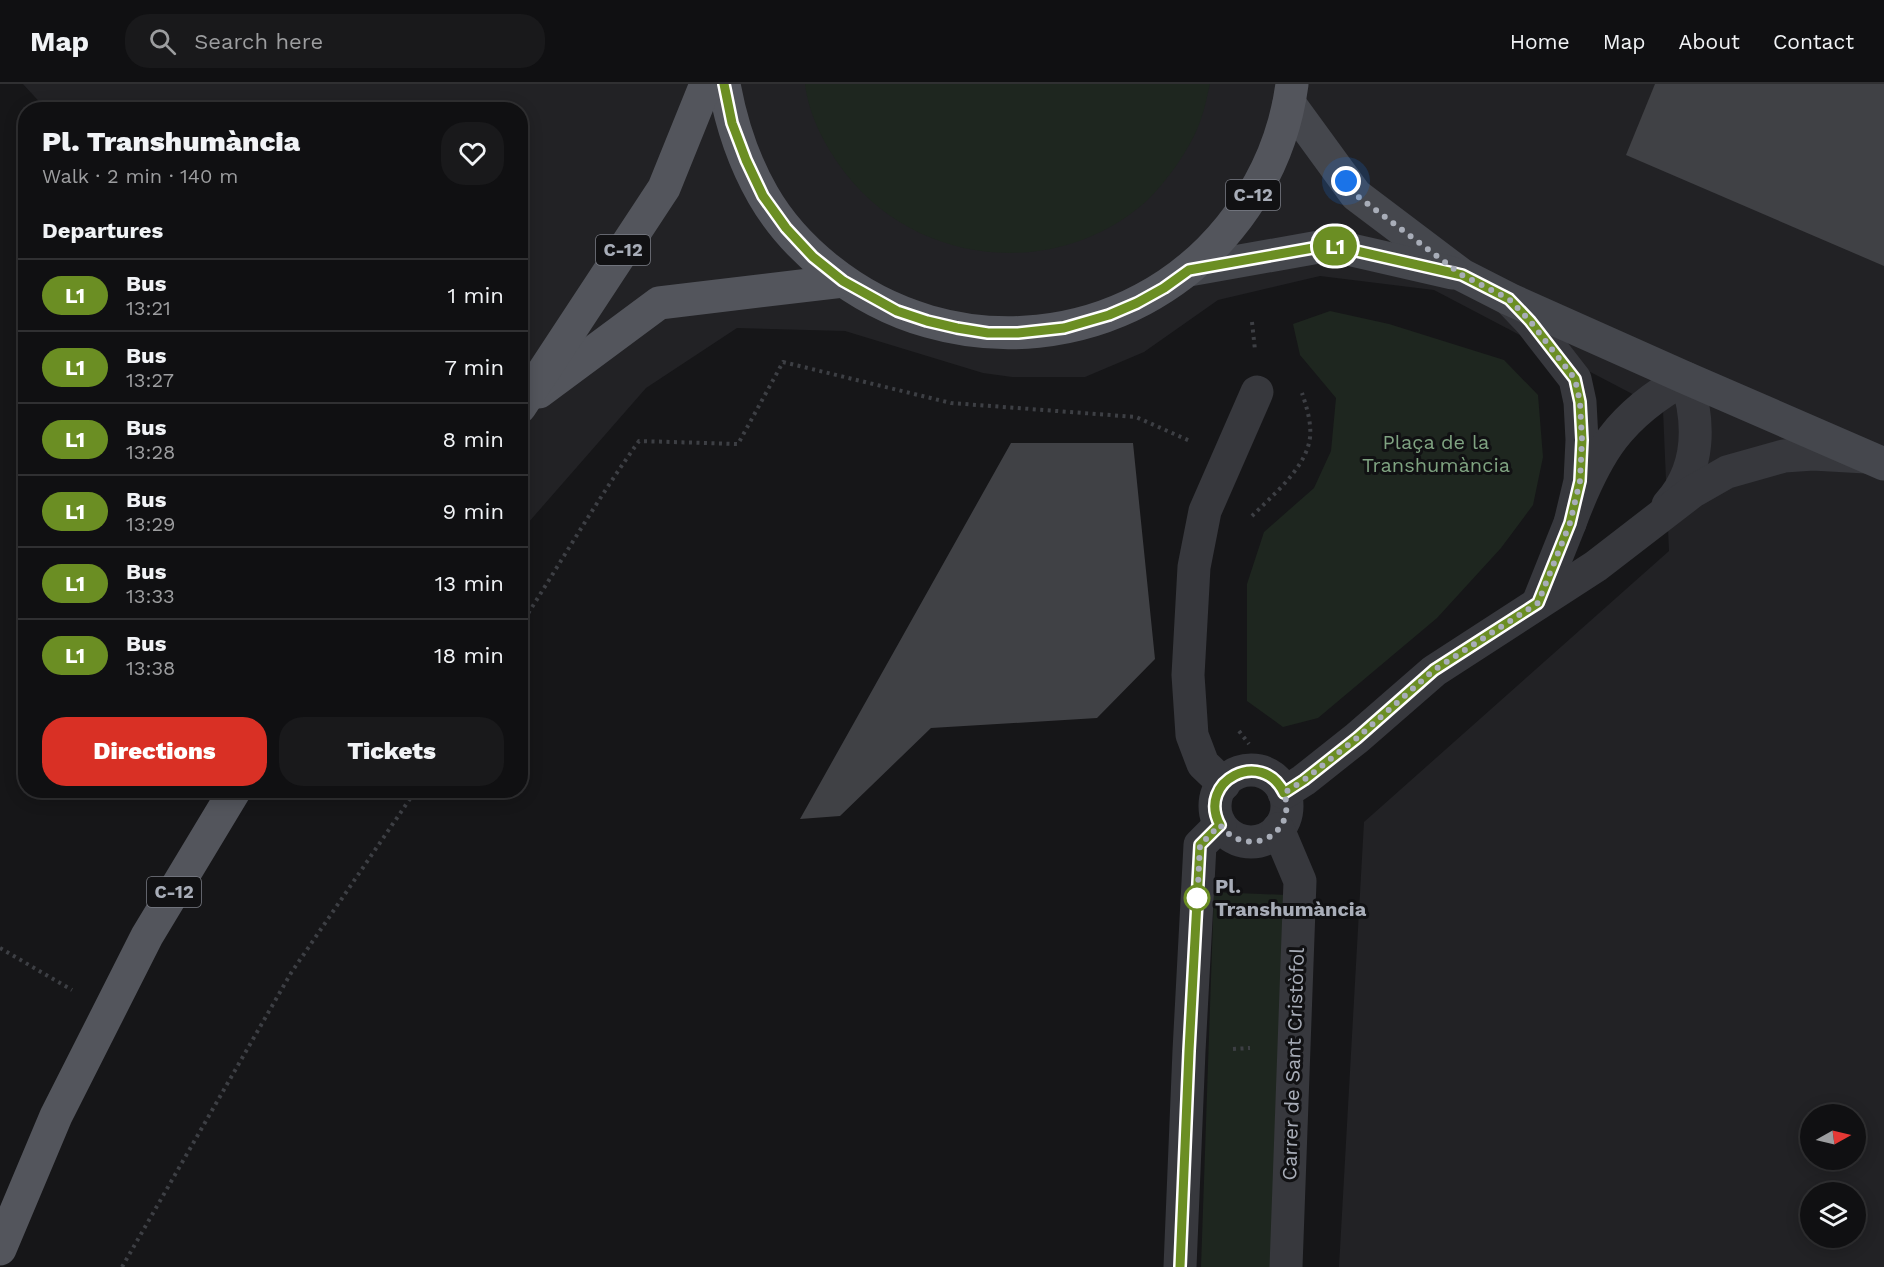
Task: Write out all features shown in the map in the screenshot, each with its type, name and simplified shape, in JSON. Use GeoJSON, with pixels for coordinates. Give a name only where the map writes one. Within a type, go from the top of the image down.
{"type":"FeatureCollection","features":[{"type":"Feature","properties":{"kind":"main road","name":"C-12"},"geometry":{"type":"LineString","coordinates":[[528,395],[664,188],[706,84]]}},
{"type":"Feature","properties":{"kind":"main road","name":"C-12"},"geometry":{"type":"LineString","coordinates":[[724,84],[732,123],[763,196],[786,228],[813,257],[843,281],[897,311],[927,321],[988,333],[1018,333],[1079,325],[1109,315],[1164,288],[1189,270],[1217,243],[1242,212],[1263,178],[1279,142],[1291,94]]}},
{"type":"Feature","properties":{"kind":"main road","name":"C-12"},"geometry":{"type":"LineString","coordinates":[[528,401],[659,303],[843,281]]}},
{"type":"Feature","properties":{"kind":"main road","name":"C-12"},"geometry":{"type":"LineString","coordinates":[[0,1249],[56,1116],[147,936],[230,798]]}},
{"type":"Feature","properties":{"kind":"street"},"geometry":{"type":"LineString","coordinates":[[1291,94],[1356,195],[1462,275],[1509,299],[1876,460]]}},
{"type":"Feature","properties":{"kind":"street"},"geometry":{"type":"LineString","coordinates":[[1189,270],[1330,245],[1462,275]]}},
{"type":"Feature","properties":{"kind":"street"},"geometry":{"type":"LineString","coordinates":[[1509,299],[1530,321],[1575,379],[1580,402],[1582,440],[1580,481],[1570,523]]}},
{"type":"Feature","properties":{"kind":"street"},"geometry":{"type":"LineString","coordinates":[[1538,603],[1586,482],[1602,451],[1624,423],[1646,404],[1686,378]]}},
{"type":"Feature","properties":{"kind":"street"},"geometry":{"type":"LineString","coordinates":[[1648,525],[1671,502],[1687,479],[1691,467],[1696,444],[1696,419],[1686,378]]}},
{"type":"Feature","properties":{"kind":"street"},"geometry":{"type":"LineString","coordinates":[[1224,784],[1203,764],[1192,735],[1188,675],[1194,567],[1205,511],[1257,392]]}},
{"type":"Feature","properties":{"kind":"street"},"geometry":{"type":"LineString","coordinates":[[1284,793],[1357,738],[1434,670],[1596,567],[1692,492],[1727,472],[1784,456],[1813,454],[1876,460]]}},
{"type":"Feature","properties":{"kind":"street"},"geometry":{"type":"LineString","coordinates":[[1254,771],[1272,777],[1284,793],[1287,807],[1284,821],[1278,830],[1263,840],[1248,842],[1234,838],[1220,825],[1216,816],[1215,802],[1224,784],[1239,773],[1254,771]]}},
{"type":"Feature","properties":{"kind":"street"},"geometry":{"type":"LineString","coordinates":[[1180,1267],[1200,845],[1220,825]]}},
{"type":"Feature","properties":{"kind":"street","name":"Carrer de Sant Cristòfol"},"geometry":{"type":"LineString","coordinates":[[1278,830],[1300,881],[1286,1267]]}},
{"type":"Feature","properties":{"kind":"path"},"geometry":{"type":"LineString","coordinates":[[528,614],[602,492],[639,441],[738,444],[783,362],[951,403],[1136,417],[1227,458]]}},
{"type":"Feature","properties":{"kind":"path"},"geometry":{"type":"LineString","coordinates":[[122,1267],[291,973],[411,798]]}},
{"type":"Feature","properties":{"kind":"path"},"geometry":{"type":"LineString","coordinates":[[0,948],[68,987],[106,1017]]}},
{"type":"Feature","properties":{"kind":"path"},"geometry":{"type":"LineString","coordinates":[[1189,1051],[1250,1048],[1292,1052]]}},
{"type":"Feature","properties":{"kind":"shaded area"},"geometry":{"type":"Polygon","coordinates":[[[23,84],[1884,84],[1884,1267],[1339,1267],[1364,822],[1669,551],[1663,410],[1434,290],[1320,276],[1218,300],[1144,352],[1085,377],[1012,377],[983,373],[845,331],[737,328],[646,388],[528,523],[528,102],[40,102],[23,84]]]}},
{"type":"Feature","properties":{"kind":"green space"},"geometry":{"type":"Polygon","coordinates":[[[805,84],[1210,84],[1202,115],[1191,142],[1168,177],[1142,205],[1107,229],[1068,245],[1028,252],[987,252],[947,244],[910,228],[875,205],[846,174],[825,143],[814,120],[805,84]]]}},
{"type":"Feature","properties":{"kind":"green space","name":"Plaça de la Transhumància"},"geometry":{"type":"Polygon","coordinates":[[[1330,311],[1389,324],[1504,360],[1538,395],[1543,457],[1533,505],[1501,548],[1437,618],[1318,718],[1283,727],[1247,701],[1247,584],[1264,532],[1314,488],[1331,451],[1336,398],[1300,355],[1293,324],[1330,311]]]}},
{"type":"Feature","properties":{"kind":"green space"},"geometry":{"type":"Polygon","coordinates":[[[1214,892],[1286,895],[1273,1267],[1201,1267],[1214,892]]]}},
{"type":"Feature","properties":{"kind":"building"},"geometry":{"type":"Polygon","coordinates":[[[1655,84],[1884,84],[1884,266],[1626,155],[1655,84]]]}},
{"type":"Feature","properties":{"kind":"building"},"geometry":{"type":"Polygon","coordinates":[[[1011,443],[1133,443],[1155,659],[1097,718],[931,728],[840,816],[800,819],[1011,443]]]}},
{"type":"Feature","properties":{"kind":"bus line","name":"L1"},"geometry":{"type":"LineString","coordinates":[[724,84],[732,123],[746,160],[763,196],[786,228],[813,257],[843,281],[897,311],[927,321],[988,333],[1049,330],[1079,325],[1109,315],[1164,288],[1189,270],[1330,245],[1462,275],[1509,299],[1530,321],[1575,379],[1580,402],[1582,440],[1580,481],[1570,523],[1538,603],[1434,670],[1357,738],[1284,793],[1272,777],[1258,771],[1249,771],[1230,777],[1216,796],[1216,816],[1220,825],[1200,845],[1180,1267]]}},
{"type":"Feature","properties":{"kind":"place","name":"Pl. Transhumància"},"geometry":{"type":"Point","coordinates":[1197,898]}},
{"type":"Feature","properties":{"kind":"route"},"geometry":{"type":"LineString","coordinates":[[1197,898],[1197,905],[1200,845],[1220,825],[1234,838],[1248,842],[1258,842],[1271,836],[1284,821],[1287,807],[1284,793],[1357,738],[1434,670],[1538,603],[1570,523],[1580,481],[1582,440],[1580,402],[1575,379],[1530,321],[1509,299],[1462,275],[1356,195],[1346,181]]}}]}
